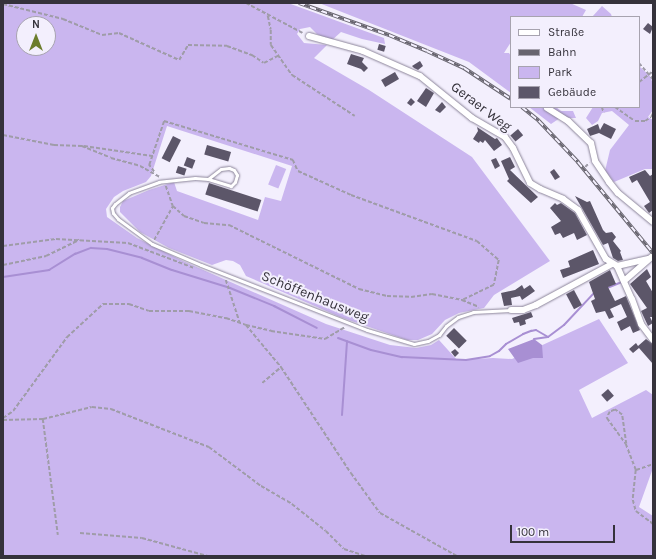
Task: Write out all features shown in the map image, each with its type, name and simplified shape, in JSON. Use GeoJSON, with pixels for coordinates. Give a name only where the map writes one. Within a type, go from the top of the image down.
{"type":"FeatureCollection","features":[{"type":"Feature","properties":{"kind":"street","name":"Geraer Weg"},"geometry":{"type":"LineString","coordinates":[[309,36],[363,51],[420,76],[472,118],[505,137],[513,148],[530,183],[574,206],[606,259],[614,265],[625,283],[641,324],[653,340]]}},
{"type":"Feature","properties":{"kind":"street"},"geometry":{"type":"LineString","coordinates":[[547,108],[568,121],[591,143],[595,161],[609,182],[618,193],[653,222]]}},
{"type":"Feature","properties":{"kind":"street","name":"Schöffenhausweg"},"geometry":{"type":"LineString","coordinates":[[511,310],[523,310],[536,305],[614,265],[652,257]]}},
{"type":"Feature","properties":{"kind":"street"},"geometry":{"type":"LineString","coordinates":[[625,283],[652,257]]}},
{"type":"Feature","properties":{"kind":"lane","name":"Schöffenhausweg"},"geometry":{"type":"LineString","coordinates":[[208,179],[221,169],[229,168],[234,170],[237,176],[236,182],[231,186],[208,179],[195,178],[150,184],[128,193],[112,208],[113,213],[118,219],[152,244],[350,324],[414,344],[428,342],[439,335],[446,326],[458,317],[473,312],[488,310],[511,310]]}},
{"type":"Feature","properties":{"kind":"path"},"geometry":{"type":"LineString","coordinates":[[246,3],[268,16],[309,36]]}},
{"type":"Feature","properties":{"kind":"path"},"geometry":{"type":"LineString","coordinates":[[3,4],[63,19],[102,35],[119,33],[179,60],[188,45],[227,46],[252,55],[264,63],[278,56]]}},
{"type":"Feature","properties":{"kind":"path"},"geometry":{"type":"LineString","coordinates":[[268,16],[271,30],[271,45],[292,75],[355,116]]}},
{"type":"Feature","properties":{"kind":"path"},"geometry":{"type":"LineString","coordinates":[[640,64],[653,79]]}},
{"type":"Feature","properties":{"kind":"path"},"geometry":{"type":"LineString","coordinates":[[640,81],[653,71]]}},
{"type":"Feature","properties":{"kind":"path"},"geometry":{"type":"LineString","coordinates":[[602,108],[604,112]]}},
{"type":"Feature","properties":{"kind":"path"},"geometry":{"type":"LineString","coordinates":[[617,110],[635,120],[645,121],[651,117],[653,113]]}},
{"type":"Feature","properties":{"kind":"path"},"geometry":{"type":"LineString","coordinates":[[155,174],[149,165],[164,121],[293,160],[298,171],[351,196],[477,241],[500,260],[494,285],[462,300]]}},
{"type":"Feature","properties":{"kind":"path"},"geometry":{"type":"LineString","coordinates":[[3,134],[54,145],[82,146],[152,156]]}},
{"type":"Feature","properties":{"kind":"path"},"geometry":{"type":"LineString","coordinates":[[82,146],[111,158],[140,166],[155,174],[165,181],[173,206],[184,216],[197,221],[229,226],[359,289],[388,296],[411,297],[432,294],[462,300],[488,310]]}},
{"type":"Feature","properties":{"kind":"path"},"geometry":{"type":"LineString","coordinates":[[152,244],[173,206]]}},
{"type":"Feature","properties":{"kind":"path"},"geometry":{"type":"LineString","coordinates":[[3,246],[56,238],[128,243],[199,270]]}},
{"type":"Feature","properties":{"kind":"path"},"geometry":{"type":"LineString","coordinates":[[3,265],[46,256],[81,239]]}},
{"type":"Feature","properties":{"kind":"path"},"geometry":{"type":"LineString","coordinates":[[225,274],[240,323]]}},
{"type":"Feature","properties":{"kind":"path"},"geometry":{"type":"LineString","coordinates":[[3,419],[14,411],[67,337],[103,304],[129,304],[149,310],[189,311],[226,318],[246,325],[325,339],[350,324]]}},
{"type":"Feature","properties":{"kind":"path"},"geometry":{"type":"LineString","coordinates":[[246,325],[281,367],[351,473],[380,513],[456,556]]}},
{"type":"Feature","properties":{"kind":"path"},"geometry":{"type":"LineString","coordinates":[[262,383],[281,367]]}},
{"type":"Feature","properties":{"kind":"path"},"geometry":{"type":"LineString","coordinates":[[3,419],[43,419],[92,407],[105,408],[181,435],[209,446],[261,486],[292,504],[326,531],[344,549],[366,556]]}},
{"type":"Feature","properties":{"kind":"path"},"geometry":{"type":"LineString","coordinates":[[626,444],[607,418],[610,412],[615,410],[622,415],[626,444],[636,470],[633,500],[636,511],[653,524]]}},
{"type":"Feature","properties":{"kind":"path"},"geometry":{"type":"LineString","coordinates":[[43,419],[58,535]]}},
{"type":"Feature","properties":{"kind":"path"},"geometry":{"type":"LineString","coordinates":[[636,470],[653,464]]}},
{"type":"Feature","properties":{"kind":"path"},"geometry":{"type":"LineString","coordinates":[[80,533],[142,538],[208,556]]}},
{"type":"Feature","properties":{"kind":"green space"},"geometry":{"type":"Polygon","coordinates":[[[3,3],[288,3],[384,38],[385,44],[362,39],[341,32],[331,41],[317,34],[310,27],[300,29],[297,34],[304,43],[327,45],[314,58],[369,90],[472,157],[550,261],[494,295],[484,308],[459,313],[445,320],[432,334],[418,340],[407,340],[340,317],[246,276],[240,265],[233,261],[226,260],[212,265],[169,248],[140,232],[120,212],[120,207],[123,201],[149,190],[174,182],[177,191],[258,220],[265,197],[281,201],[292,166],[167,126],[151,176],[146,182],[123,191],[114,197],[106,209],[107,217],[137,238],[183,261],[326,324],[390,345],[416,348],[431,345],[439,340],[457,360],[493,358],[512,359],[599,319],[628,363],[579,390],[592,418],[646,390],[653,395],[653,468],[639,507],[653,516],[653,556],[3,556],[3,3]]]}},
{"type":"Feature","properties":{"kind":"green space"},"geometry":{"type":"Polygon","coordinates":[[[319,3],[570,3],[586,10],[583,16],[510,16],[510,44],[504,53],[509,53],[510,54],[510,92],[469,62],[319,3]]]}},
{"type":"Feature","properties":{"kind":"green space"},"geometry":{"type":"Polygon","coordinates":[[[602,6],[612,16],[593,16],[602,6]]]}},
{"type":"Feature","properties":{"kind":"green space"},"geometry":{"type":"Polygon","coordinates":[[[640,67],[650,76],[653,84],[653,110],[648,117],[653,120],[653,169],[645,169],[614,182],[605,171],[610,150],[629,125],[612,111],[602,113],[598,121],[592,125],[586,118],[592,108],[640,108],[640,67]]]}},
{"type":"Feature","properties":{"kind":"green space"},"geometry":{"type":"Polygon","coordinates":[[[530,108],[557,108],[561,111],[573,111],[576,118],[560,118],[551,124],[530,108]]]}},
{"type":"Feature","properties":{"kind":"green space"},"geometry":{"type":"Polygon","coordinates":[[[276,165],[286,169],[278,189],[268,184],[276,165]]]}},
{"type":"Feature","properties":{"kind":"shaded area"},"geometry":{"type":"Polygon","coordinates":[[[534,339],[542,345],[543,358],[533,358],[518,363],[508,349],[534,339]]]}},
{"type":"Feature","properties":{"kind":"building"},"geometry":{"type":"Polygon","coordinates":[[[648,23],[653,27],[650,34],[643,29],[648,23]]]}},
{"type":"Feature","properties":{"kind":"building"},"geometry":{"type":"Polygon","coordinates":[[[379,44],[386,46],[384,52],[377,50],[379,44]]]}},
{"type":"Feature","properties":{"kind":"building"},"geometry":{"type":"Polygon","coordinates":[[[351,54],[364,58],[362,62],[368,68],[364,72],[361,69],[347,64],[351,54]]]}},
{"type":"Feature","properties":{"kind":"building"},"geometry":{"type":"Polygon","coordinates":[[[420,61],[423,66],[418,70],[412,66],[420,61]]]}},
{"type":"Feature","properties":{"kind":"building"},"geometry":{"type":"Polygon","coordinates":[[[395,72],[399,79],[385,87],[381,80],[395,72]]]}},
{"type":"Feature","properties":{"kind":"building"},"geometry":{"type":"Polygon","coordinates":[[[426,88],[434,93],[426,107],[417,101],[426,88]]]}},
{"type":"Feature","properties":{"kind":"building"},"geometry":{"type":"Polygon","coordinates":[[[411,98],[415,102],[411,106],[407,103],[411,98]]]}},
{"type":"Feature","properties":{"kind":"building"},"geometry":{"type":"Polygon","coordinates":[[[442,102],[446,107],[440,113],[435,110],[442,102]]]}},
{"type":"Feature","properties":{"kind":"building"},"geometry":{"type":"Polygon","coordinates":[[[604,123],[616,129],[611,139],[599,133],[590,136],[587,129],[598,124],[600,130],[604,123]]]}},
{"type":"Feature","properties":{"kind":"building"},"geometry":{"type":"Polygon","coordinates":[[[477,127],[495,139],[497,138],[502,145],[494,151],[485,140],[483,143],[480,141],[479,143],[473,139],[478,131],[477,127]]]}},
{"type":"Feature","properties":{"kind":"building"},"geometry":{"type":"Polygon","coordinates":[[[518,129],[523,135],[515,142],[510,135],[518,129]]]}},
{"type":"Feature","properties":{"kind":"building"},"geometry":{"type":"Polygon","coordinates":[[[173,136],[181,140],[170,162],[162,158],[173,136]]]}},
{"type":"Feature","properties":{"kind":"building"},"geometry":{"type":"Polygon","coordinates":[[[207,145],[231,152],[228,162],[204,155],[207,145]]]}},
{"type":"Feature","properties":{"kind":"building"},"geometry":{"type":"Polygon","coordinates":[[[187,157],[195,160],[192,169],[184,165],[187,157]]]}},
{"type":"Feature","properties":{"kind":"building"},"geometry":{"type":"Polygon","coordinates":[[[510,157],[515,167],[510,170],[538,197],[531,203],[507,181],[509,179],[501,161],[510,157]]]}},
{"type":"Feature","properties":{"kind":"building"},"geometry":{"type":"Polygon","coordinates":[[[496,158],[500,166],[495,169],[491,160],[496,158]]]}},
{"type":"Feature","properties":{"kind":"building"},"geometry":{"type":"Polygon","coordinates":[[[178,166],[187,169],[184,175],[176,173],[178,166]]]}},
{"type":"Feature","properties":{"kind":"building"},"geometry":{"type":"Polygon","coordinates":[[[554,169],[560,177],[555,180],[550,172],[554,169]]]}},
{"type":"Feature","properties":{"kind":"building"},"geometry":{"type":"Polygon","coordinates":[[[645,170],[650,176],[653,174],[653,210],[649,213],[644,206],[650,202],[637,180],[632,183],[629,177],[645,170]]]}},
{"type":"Feature","properties":{"kind":"building"},"geometry":{"type":"Polygon","coordinates":[[[209,183],[261,200],[258,211],[205,194],[209,183]]]}},
{"type":"Feature","properties":{"kind":"building"},"geometry":{"type":"Polygon","coordinates":[[[575,196],[587,202],[590,201],[603,230],[606,233],[612,232],[616,237],[613,241],[621,251],[623,260],[618,261],[613,258],[608,243],[603,245],[575,196]]]}},
{"type":"Feature","properties":{"kind":"building"},"geometry":{"type":"Polygon","coordinates":[[[555,203],[557,205],[561,203],[575,213],[587,235],[577,240],[574,233],[563,238],[560,233],[555,235],[551,227],[561,221],[550,208],[555,203]]]}},
{"type":"Feature","properties":{"kind":"building"},"geometry":{"type":"Polygon","coordinates":[[[593,250],[599,264],[563,278],[560,270],[570,267],[568,261],[593,250]]]}},
{"type":"Feature","properties":{"kind":"building"},"geometry":{"type":"Polygon","coordinates":[[[647,269],[651,277],[646,281],[653,293],[653,317],[650,317],[653,323],[648,326],[641,311],[647,308],[630,284],[647,269]]]}},
{"type":"Feature","properties":{"kind":"building"},"geometry":{"type":"Polygon","coordinates":[[[610,270],[616,284],[608,287],[615,301],[626,296],[640,330],[633,333],[630,326],[621,331],[617,322],[627,317],[621,304],[610,309],[614,317],[609,319],[605,311],[596,313],[591,301],[595,299],[589,282],[610,270]]]}},
{"type":"Feature","properties":{"kind":"building"},"geometry":{"type":"Polygon","coordinates":[[[522,285],[524,289],[530,285],[535,291],[522,300],[520,296],[511,298],[512,305],[504,306],[501,293],[515,290],[522,285]]]}},
{"type":"Feature","properties":{"kind":"building"},"geometry":{"type":"Polygon","coordinates":[[[574,290],[582,305],[574,309],[566,294],[574,290]]]}},
{"type":"Feature","properties":{"kind":"building"},"geometry":{"type":"Polygon","coordinates":[[[531,312],[533,317],[525,320],[526,324],[520,326],[519,322],[514,323],[512,318],[531,312]]]}},
{"type":"Feature","properties":{"kind":"building"},"geometry":{"type":"Polygon","coordinates":[[[454,328],[467,341],[459,349],[446,336],[454,328]]]}},
{"type":"Feature","properties":{"kind":"building"},"geometry":{"type":"Polygon","coordinates":[[[646,339],[653,344],[653,364],[639,348],[633,353],[629,349],[636,343],[638,346],[646,339]]]}},
{"type":"Feature","properties":{"kind":"building"},"geometry":{"type":"Polygon","coordinates":[[[455,349],[459,353],[455,357],[451,352],[455,349]]]}},
{"type":"Feature","properties":{"kind":"building"},"geometry":{"type":"Polygon","coordinates":[[[608,389],[614,396],[607,402],[601,395],[608,389]]]}},
{"type":"Feature","properties":{"kind":"waterway"},"geometry":{"type":"LineString","coordinates":[[3,277],[49,270],[75,254],[91,248],[107,249],[142,258],[172,270],[230,288],[274,306],[317,328]]}},
{"type":"Feature","properties":{"kind":"waterway"},"geometry":{"type":"LineString","coordinates":[[607,288],[622,282]]}},
{"type":"Feature","properties":{"kind":"waterway"},"geometry":{"type":"LineString","coordinates":[[534,339],[548,337],[564,325],[594,293]]}},
{"type":"Feature","properties":{"kind":"waterway"},"geometry":{"type":"LineString","coordinates":[[338,338],[371,350],[402,357],[466,360],[490,356],[499,351],[506,344],[531,331],[536,330],[548,337]]}},
{"type":"Feature","properties":{"kind":"waterway"},"geometry":{"type":"LineString","coordinates":[[342,415],[347,341]]}},
{"type":"Feature","properties":{"kind":"railway"},"geometry":{"type":"LineString","coordinates":[[299,3],[389,35],[427,51],[464,68],[510,98]]}},
{"type":"Feature","properties":{"kind":"railway"},"geometry":{"type":"LineString","coordinates":[[523,108],[539,121],[578,162],[653,253]]}}]}
